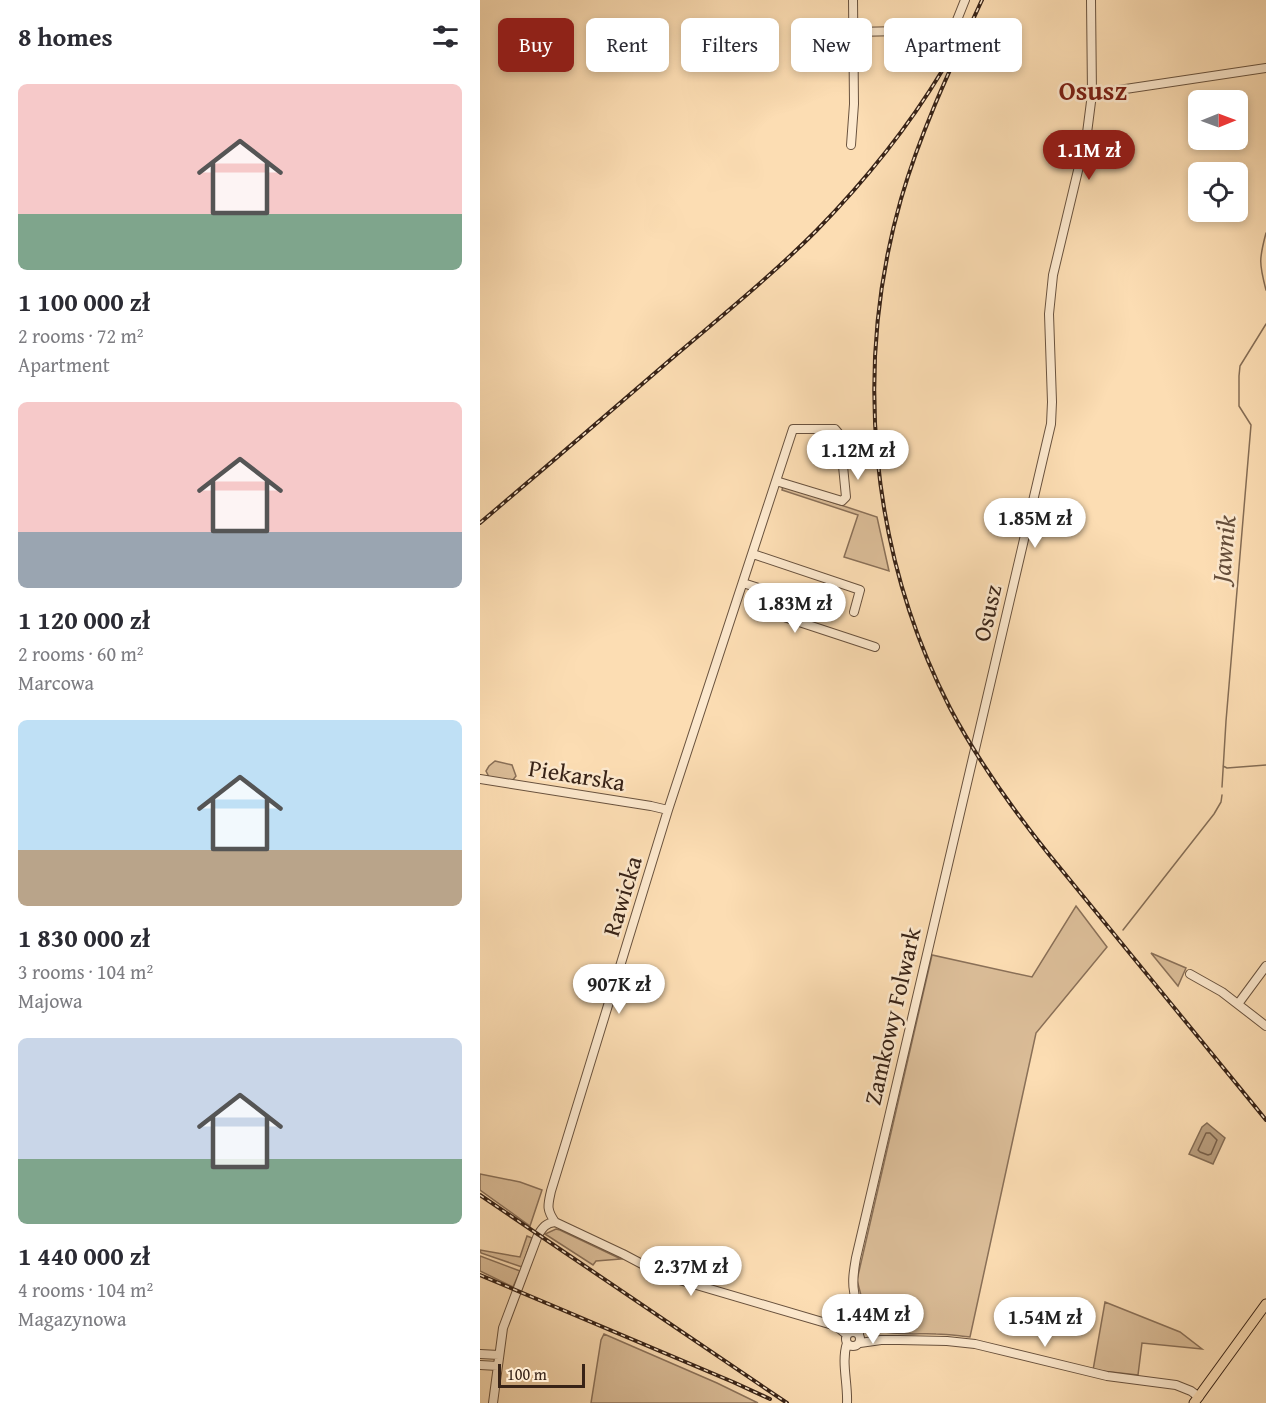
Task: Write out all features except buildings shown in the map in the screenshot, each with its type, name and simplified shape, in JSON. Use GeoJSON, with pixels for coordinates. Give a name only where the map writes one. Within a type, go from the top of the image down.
{"type":"FeatureCollection","features":[{"type":"Feature","properties":{"kind":"main road"},"geometry":{"type":"LineString","coordinates":[[1196,1400],[1266,1304]]}},
{"type":"Feature","properties":{"kind":"street"},"geometry":{"type":"LineString","coordinates":[[853,0],[853,18]]}},
{"type":"Feature","properties":{"kind":"street"},"geometry":{"type":"LineString","coordinates":[[872,32],[953,30],[965,0]]}},
{"type":"Feature","properties":{"kind":"street","name":"Osusz"},"geometry":{"type":"LineString","coordinates":[[979,732],[1051,424],[1048,324],[1053,275],[1087,133],[1092,94],[1091,0]]}},
{"type":"Feature","properties":{"kind":"street"},"geometry":{"type":"LineString","coordinates":[[1092,94],[1266,68]]}},
{"type":"Feature","properties":{"kind":"street"},"geometry":{"type":"LineString","coordinates":[[851,145],[854,72]]}},
{"type":"Feature","properties":{"kind":"street","name":"Rawicka"},"geometry":{"type":"LineString","coordinates":[[555,1222],[548,1212],[551,1191],[668,810],[793,429],[835,429],[840,435],[846,497],[842,501],[776,481]]}},
{"type":"Feature","properties":{"kind":"street"},"geometry":{"type":"LineString","coordinates":[[753,554],[860,590],[854,612]]}},
{"type":"Feature","properties":{"kind":"street"},"geometry":{"type":"LineString","coordinates":[[743,582],[790,597],[784,616],[875,647]]}},
{"type":"Feature","properties":{"kind":"street","name":"Zamkowy Folwark"},"geometry":{"type":"LineString","coordinates":[[847,1403],[844,1352],[861,1322],[852,1279],[856,1258],[979,732]]}},
{"type":"Feature","properties":{"kind":"street","name":"Piekarska"},"geometry":{"type":"LineString","coordinates":[[480,779],[668,810]]}},
{"type":"Feature","properties":{"kind":"street"},"geometry":{"type":"LineString","coordinates":[[1238,1004],[1266,966]]}},
{"type":"Feature","properties":{"kind":"street"},"geometry":{"type":"LineString","coordinates":[[1190,974],[1222,992],[1266,1026]]}},
{"type":"Feature","properties":{"kind":"street"},"geometry":{"type":"LineString","coordinates":[[493,1403],[503,1328],[507,1315],[538,1234],[544,1226],[555,1222],[657,1272],[836,1326],[854,1338],[975,1344],[1107,1376],[1176,1386],[1191,1391],[1196,1400]]}},
{"type":"Feature","properties":{"kind":"street"},"geometry":{"type":"LineString","coordinates":[[480,1354],[499,1355]]}},
{"type":"Feature","properties":{"kind":"street"},"geometry":{"type":"LineString","coordinates":[[480,1365],[498,1366]]}},
{"type":"Feature","properties":{"kind":"shaded area"},"geometry":{"type":"Polygon","coordinates":[[[783,486],[877,517],[889,571],[844,557],[858,515],[782,490],[783,486]]]}},
{"type":"Feature","properties":{"kind":"shaded area"},"geometry":{"type":"Polygon","coordinates":[[[495,761],[512,765],[516,776],[512,781],[489,777],[486,771],[495,761]]]}},
{"type":"Feature","properties":{"kind":"shaded area"},"geometry":{"type":"Polygon","coordinates":[[[1076,906],[1107,947],[1036,1033],[970,1337],[902,1334],[885,1332],[869,1326],[857,1280],[932,955],[1032,977],[1076,906]]]}},
{"type":"Feature","properties":{"kind":"shaded area"},"geometry":{"type":"Polygon","coordinates":[[[1151,953],[1186,968],[1178,986],[1151,953]]]}},
{"type":"Feature","properties":{"kind":"shaded area"},"geometry":{"type":"Polygon","coordinates":[[[480,1174],[520,1182],[542,1190],[530,1226],[480,1190],[480,1174]]]}},
{"type":"Feature","properties":{"kind":"shaded area"},"geometry":{"type":"Polygon","coordinates":[[[556,1229],[621,1259],[596,1261],[593,1265],[545,1234],[556,1229]]]}},
{"type":"Feature","properties":{"kind":"shaded area"},"geometry":{"type":"Polygon","coordinates":[[[527,1236],[532,1238],[522,1267],[481,1253],[480,1250],[520,1257],[527,1236]]]}},
{"type":"Feature","properties":{"kind":"shaded area"},"geometry":{"type":"Polygon","coordinates":[[[480,1256],[520,1271],[513,1287],[480,1271],[480,1256]]]}},
{"type":"Feature","properties":{"kind":"shaded area"},"geometry":{"type":"Polygon","coordinates":[[[1105,1302],[1180,1332],[1202,1349],[1142,1343],[1138,1375],[1093,1370],[1105,1302]]]}},
{"type":"Feature","properties":{"kind":"shaded area"},"geometry":{"type":"Polygon","coordinates":[[[604,1334],[758,1403],[591,1403],[601,1340],[604,1334]]]}},
{"type":"Feature","properties":{"kind":"water"},"geometry":{"type":"Polygon","coordinates":[[[1207,1123],[1225,1138],[1213,1164],[1189,1154],[1202,1127],[1207,1123]]]}},
{"type":"Feature","properties":{"kind":"waterway","name":"Jawnik"},"geometry":{"type":"LineString","coordinates":[[1266,233],[1261,261],[1266,290]]}},
{"type":"Feature","properties":{"kind":"waterway","name":"Jawnik"},"geometry":{"type":"LineString","coordinates":[[1222,787],[1251,425],[1239,406],[1239,376],[1240,366],[1266,324]]}},
{"type":"Feature","properties":{"kind":"waterway"},"geometry":{"type":"LineString","coordinates":[[1223,766],[1227,768],[1266,765]]}},
{"type":"Feature","properties":{"kind":"waterway","name":"Jawnik"},"geometry":{"type":"LineString","coordinates":[[1123,930],[1214,814],[1222,795]]}},
{"type":"Feature","properties":{"kind":"railway"},"geometry":{"type":"LineString","coordinates":[[982,0],[938,98],[909,173],[886,263],[877,327],[874,393],[878,458],[887,523],[902,586],[923,648],[950,708],[971,746],[995,782],[1047,852],[1266,1120]]}},
{"type":"Feature","properties":{"kind":"railway"},"geometry":{"type":"LineString","coordinates":[[480,523],[748,294],[816,231],[884,154],[941,72]]}},
{"type":"Feature","properties":{"kind":"railway"},"geometry":{"type":"LineString","coordinates":[[480,1195],[787,1403]]}},
{"type":"Feature","properties":{"kind":"railway"},"geometry":{"type":"LineString","coordinates":[[480,1275],[770,1399]]}},
{"type":"Feature","properties":{"kind":"district","name":"Osusz"},"geometry":{"type":"Point","coordinates":[1093,90]}}]}
